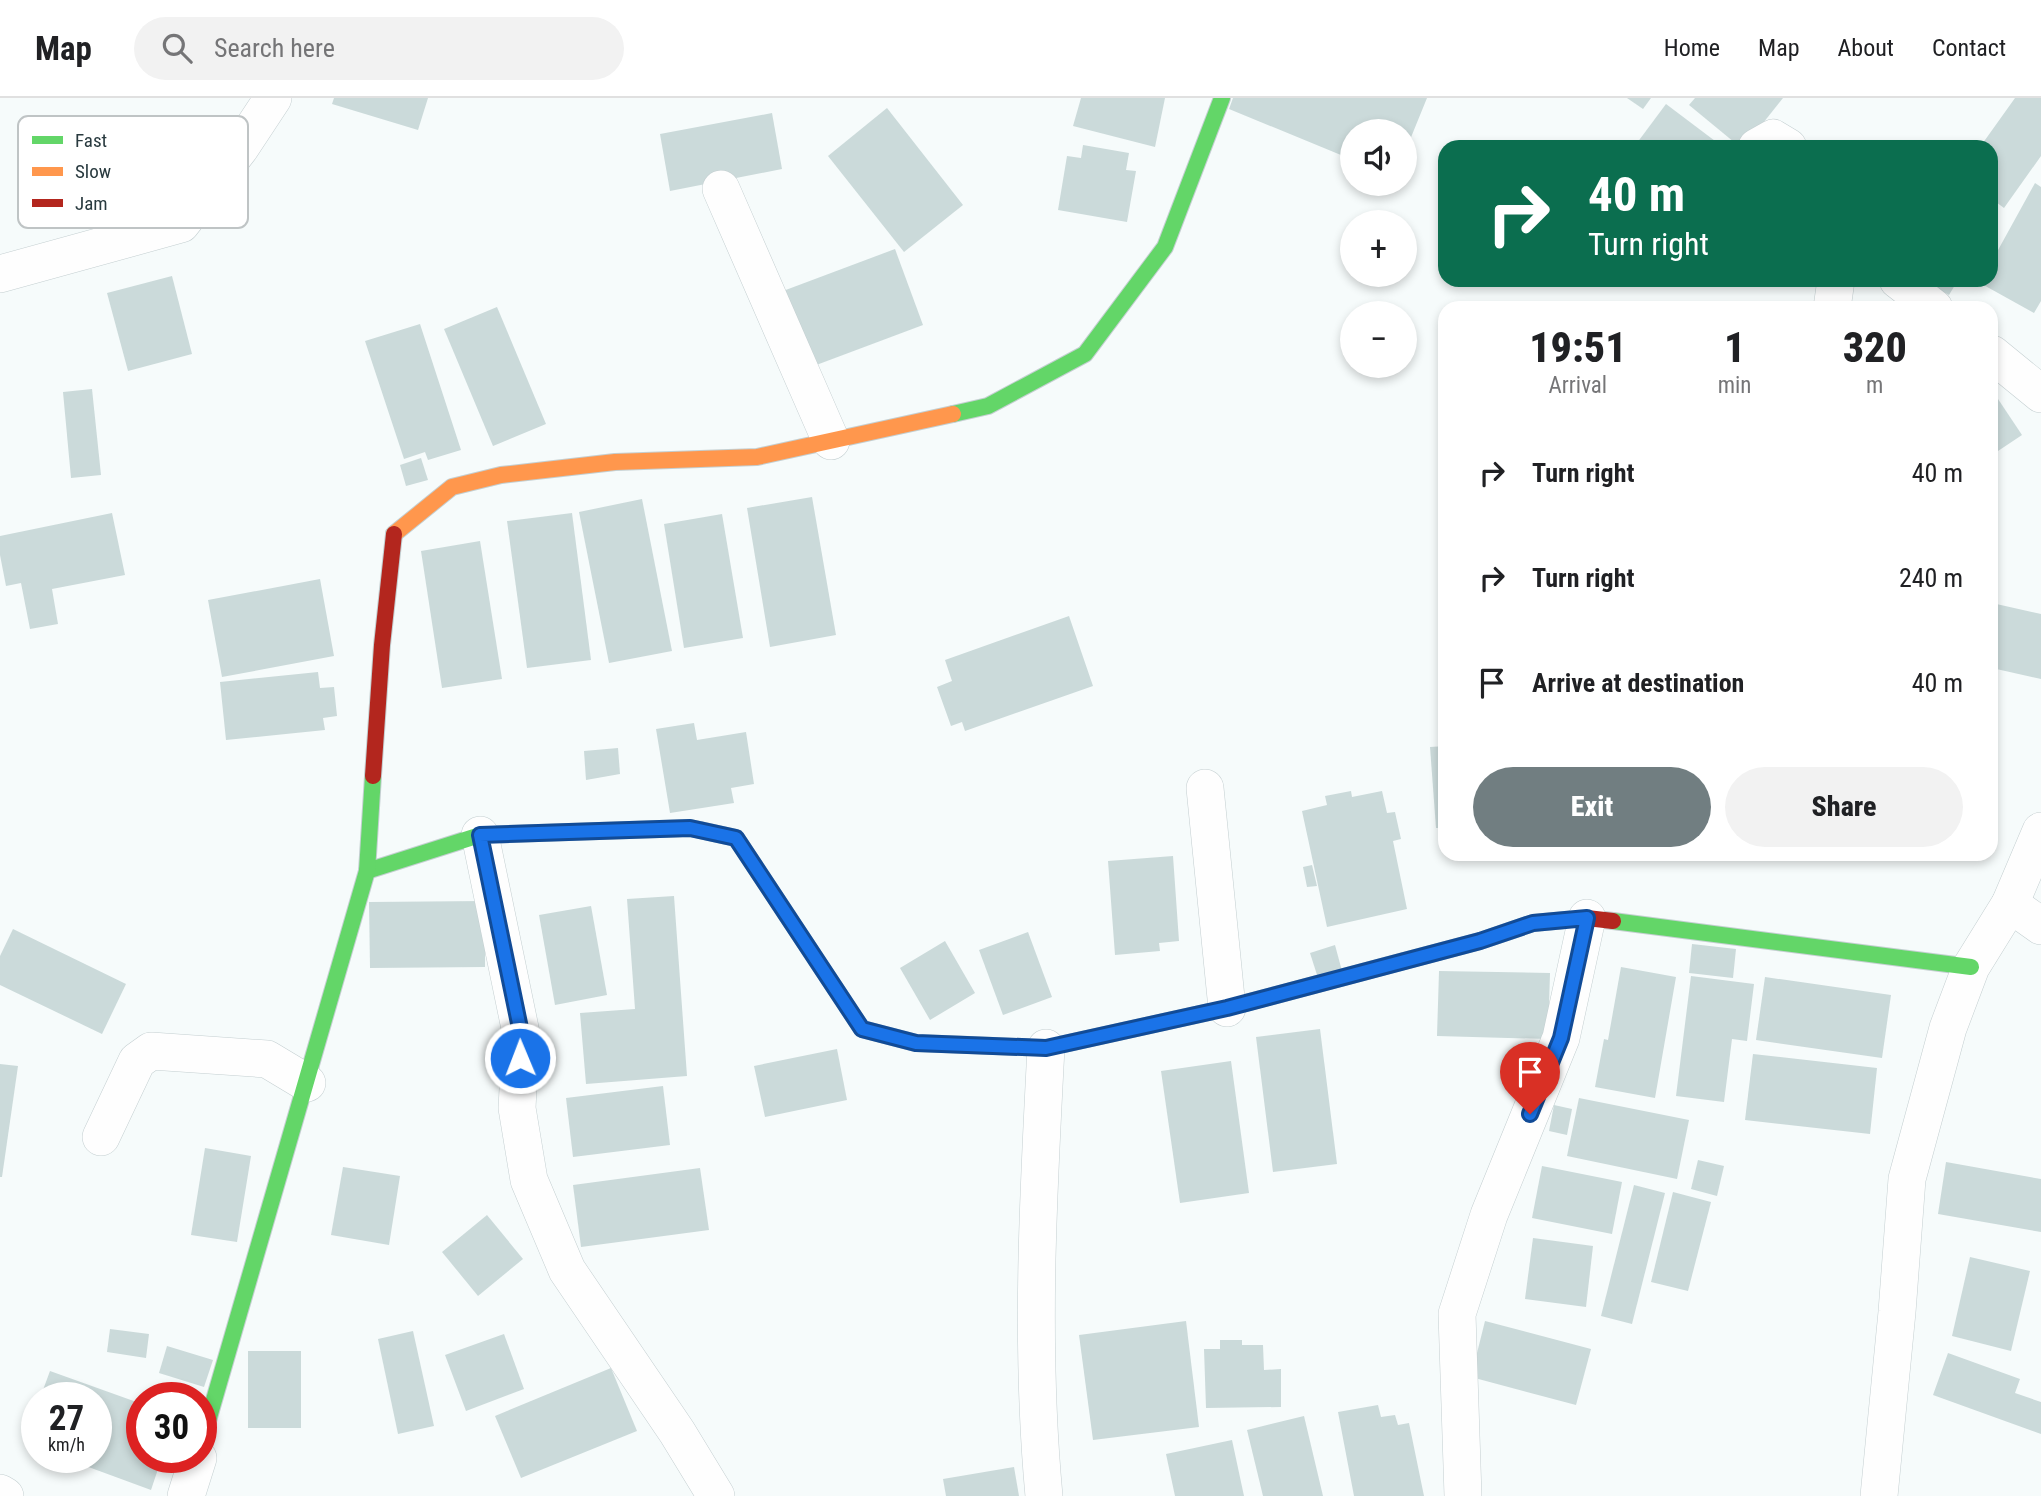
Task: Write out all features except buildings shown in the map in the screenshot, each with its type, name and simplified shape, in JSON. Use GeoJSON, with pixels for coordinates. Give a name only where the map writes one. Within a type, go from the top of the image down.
{"type":"FeatureCollection","features":[{"type":"Feature","properties":{"kind":"street"},"geometry":{"type":"LineString","coordinates":[[248,136],[273,98]]}},
{"type":"Feature","properties":{"kind":"street"},"geometry":{"type":"LineString","coordinates":[[217,1391],[367,871],[381,658],[393,536],[452,487],[501,475],[615,462],[757,457],[988,406],[1085,354],[1165,247],[1222,98]]}},
{"type":"Feature","properties":{"kind":"street"},"geometry":{"type":"LineString","coordinates":[[721,189],[831,441]]}},
{"type":"Feature","properties":{"kind":"street"},"geometry":{"type":"LineString","coordinates":[[0,274],[167,228]]}},
{"type":"Feature","properties":{"kind":"street"},"geometry":{"type":"LineString","coordinates":[[1907,287],[1925,301]]}},
{"type":"Feature","properties":{"kind":"street"},"geometry":{"type":"LineString","coordinates":[[1998,359],[2041,394]]}},
{"type":"Feature","properties":{"kind":"street"},"geometry":{"type":"LineString","coordinates":[[1205,788],[1227,1008]]}},
{"type":"Feature","properties":{"kind":"street"},"geometry":{"type":"LineString","coordinates":[[367,871],[480,835],[690,828],[736,838],[862,1029],[916,1043],[1046,1048],[1227,1008],[1480,941],[1533,923],[1587,918],[1971,967]]}},
{"type":"Feature","properties":{"kind":"street"},"geometry":{"type":"LineString","coordinates":[[1879,1496],[1907,1179],[1948,1028],[1971,967],[2010,904],[2041,831]]}},
{"type":"Feature","properties":{"kind":"street"},"geometry":{"type":"LineString","coordinates":[[480,835],[521,1033],[517,1108],[529,1180],[568,1270],[677,1432],[716,1496]]}},
{"type":"Feature","properties":{"kind":"street"},"geometry":{"type":"LineString","coordinates":[[2010,904],[2041,926]]}},
{"type":"Feature","properties":{"kind":"street"},"geometry":{"type":"LineString","coordinates":[[1463,1496],[1457,1314],[1489,1215],[1561,1038],[1587,918]]}},
{"type":"Feature","properties":{"kind":"street"},"geometry":{"type":"LineString","coordinates":[[1044,1496],[1038,1431],[1036,1343],[1038,1200],[1046,1048]]}},
{"type":"Feature","properties":{"kind":"street"},"geometry":{"type":"LineString","coordinates":[[101,1136],[137,1061],[151,1051],[268,1059],[307,1083]]}},
{"type":"Feature","properties":{"kind":"street"},"geometry":{"type":"LineString","coordinates":[[186,1496],[193,1473]]}},
{"type":"Feature","properties":{"kind":"street"},"geometry":{"type":"LineString","coordinates":[[0,1493],[5,1496]]}},
{"type":"Feature","properties":{"kind":"traffic: fast"},"geometry":{"type":"LineString","coordinates":[[953,414],[988,406],[1085,354],[1165,247],[1222,98]]}},
{"type":"Feature","properties":{"kind":"traffic: fast"},"geometry":{"type":"LineString","coordinates":[[217,1390],[367,871],[373,776]]}},
{"type":"Feature","properties":{"kind":"traffic: fast"},"geometry":{"type":"LineString","coordinates":[[367,871],[480,835],[690,828],[700,830]]}},
{"type":"Feature","properties":{"kind":"traffic: fast"},"geometry":{"type":"LineString","coordinates":[[1613,921],[1971,967]]}},
{"type":"Feature","properties":{"kind":"traffic: fast"},"geometry":{"type":"LineString","coordinates":[[970,1045],[1046,1048],[1227,1008],[1404,961]]}},
{"type":"Feature","properties":{"kind":"traffic: slow"},"geometry":{"type":"LineString","coordinates":[[394,534],[452,487],[501,475],[615,462],[757,457],[953,414]]}},
{"type":"Feature","properties":{"kind":"traffic: slow"},"geometry":{"type":"LineString","coordinates":[[700,830],[736,838],[862,1029],[916,1043],[970,1045]]}},
{"type":"Feature","properties":{"kind":"traffic: jam"},"geometry":{"type":"LineString","coordinates":[[373,776],[382,645],[394,534]]}},
{"type":"Feature","properties":{"kind":"traffic: jam"},"geometry":{"type":"LineString","coordinates":[[1404,961],[1480,941],[1533,923],[1587,918],[1613,921]]}},
{"type":"Feature","properties":{"kind":"route"},"geometry":{"type":"LineString","coordinates":[[520,1058],[521,1033],[480,835],[690,828],[736,838],[862,1029],[916,1043],[1046,1048],[1227,1008],[1480,941],[1533,923],[1587,918],[1561,1038],[1530,1114]]}}]}
